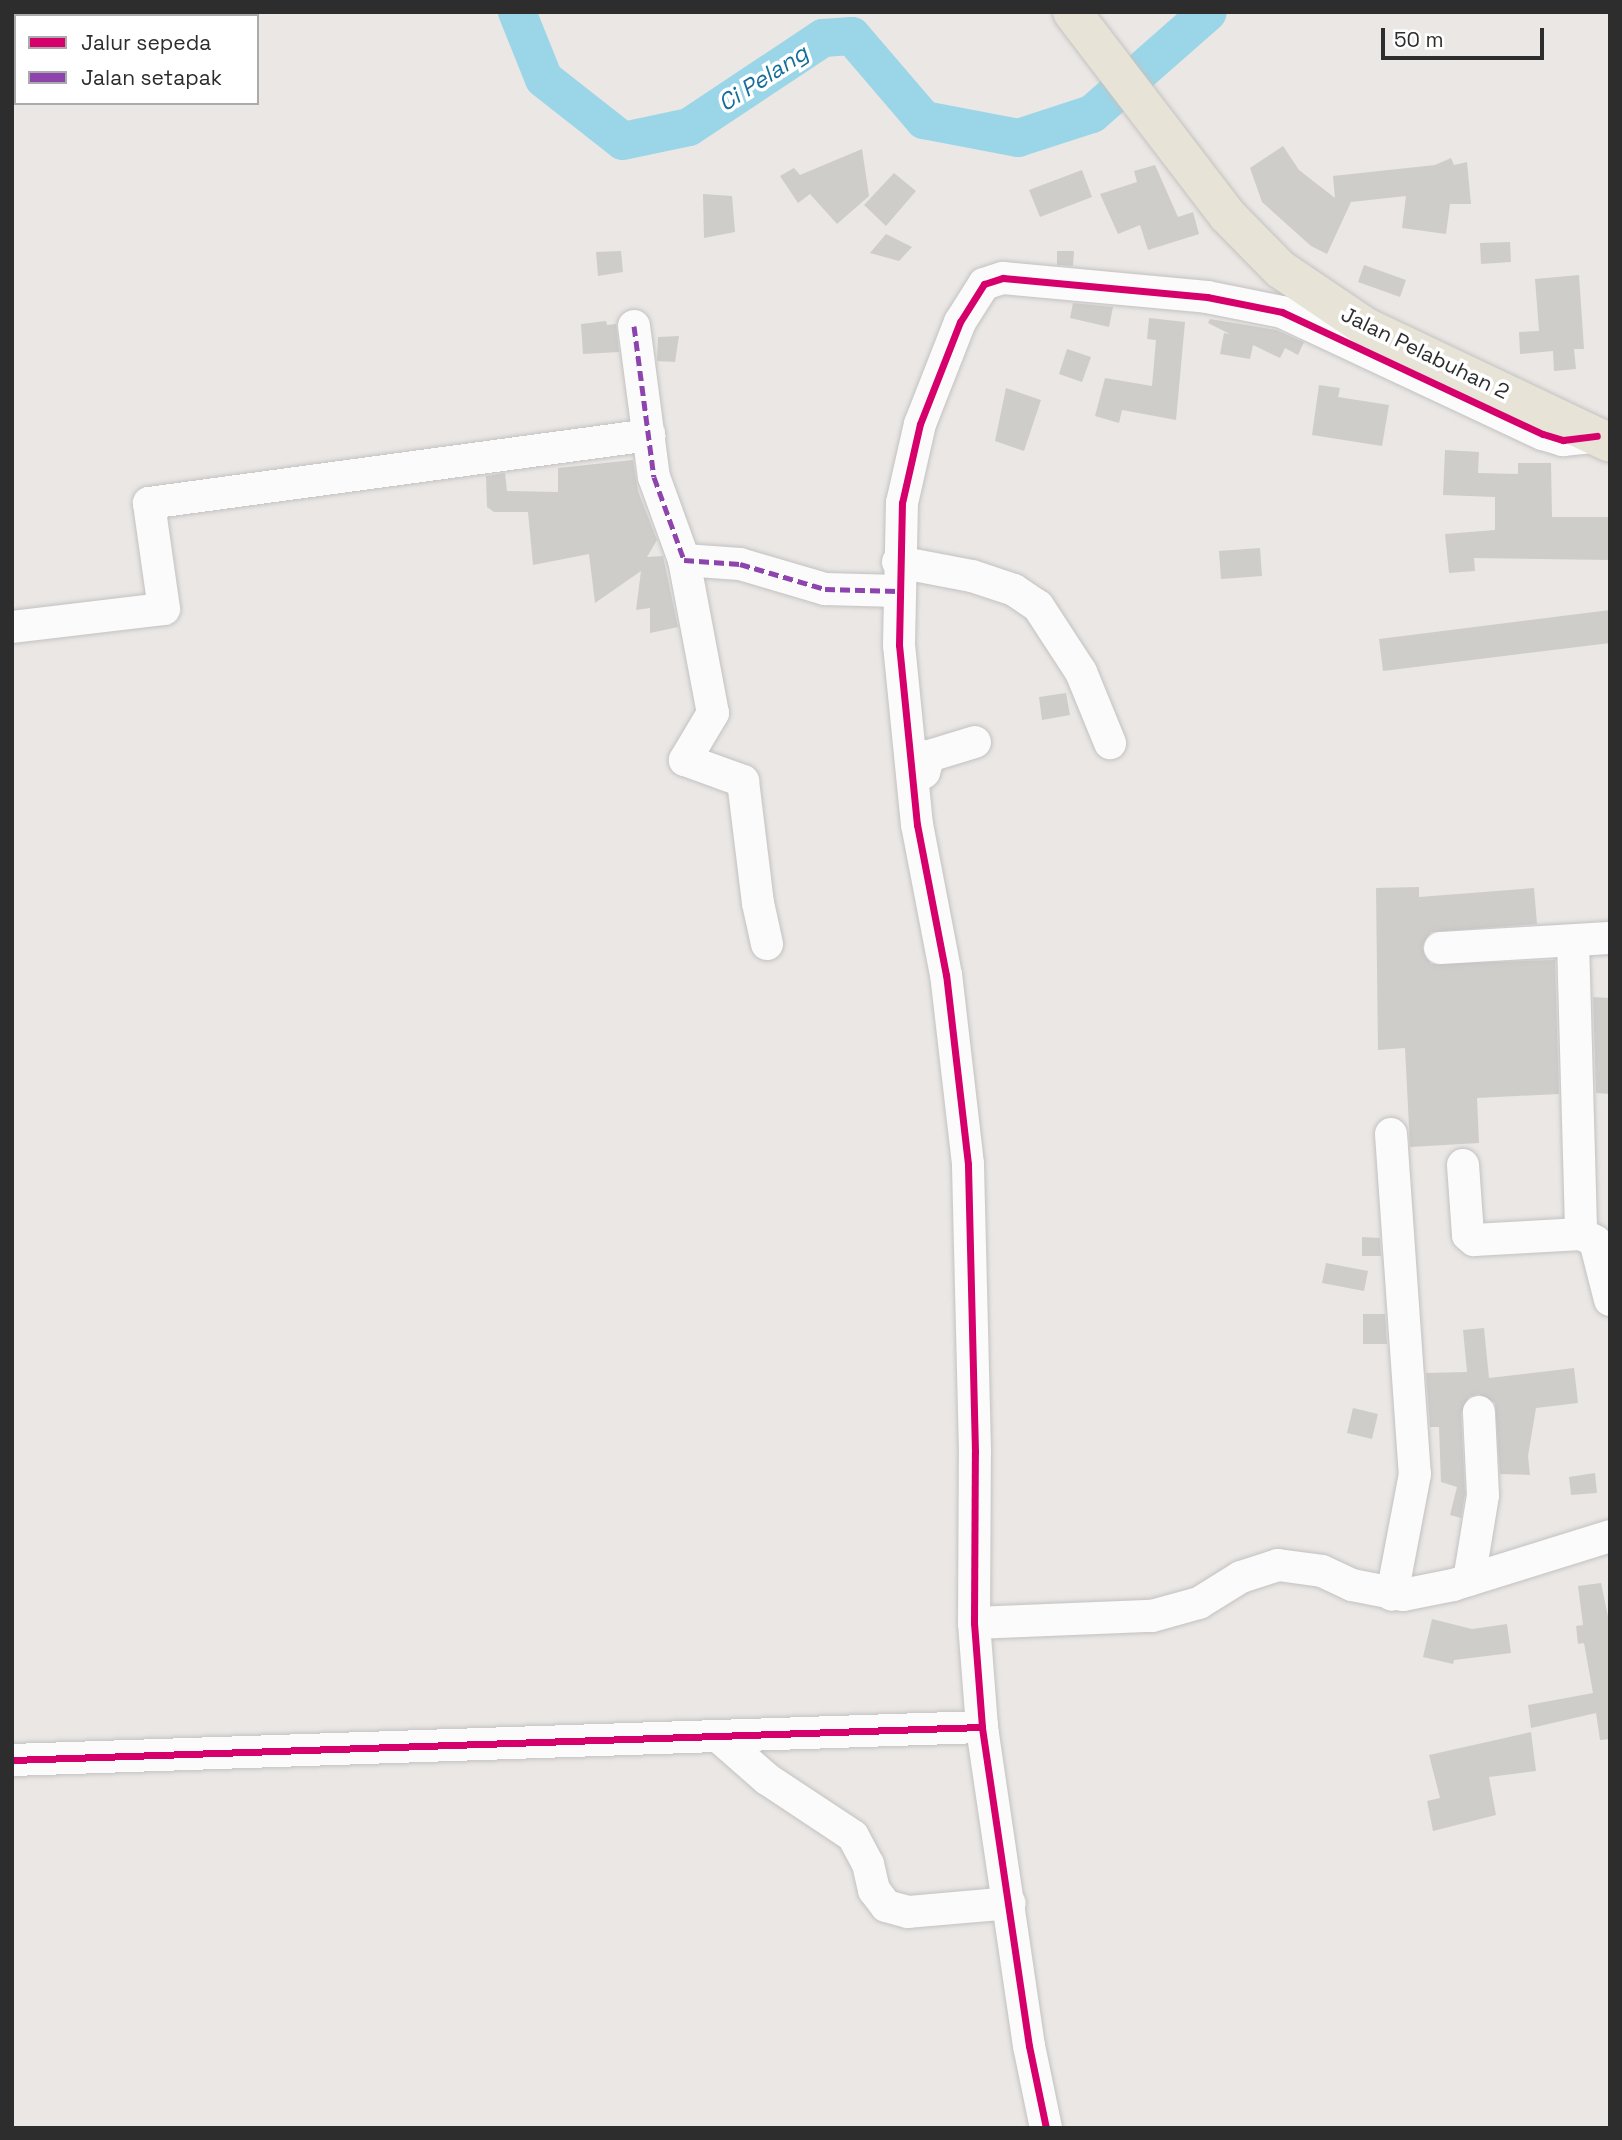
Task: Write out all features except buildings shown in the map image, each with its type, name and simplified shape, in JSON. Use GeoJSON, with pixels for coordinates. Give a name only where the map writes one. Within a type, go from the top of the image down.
{"type":"FeatureCollection","features":[{"type":"Feature","properties":{"kind":"main road","name":"Jalan Pelabuhan 2"},"geometry":{"type":"LineString","coordinates":[[1083,26],[1253,245],[1315,295],[1366,327],[1603,439]]}},
{"type":"Feature","properties":{"kind":"street"},"geometry":{"type":"LineString","coordinates":[[1046,2128],[1039,2107],[982,1727],[974,1623],[975,1452],[968,1164],[946,975],[917,825],[898,576],[907,474],[940,368],[960,321],[985,284],[1003,278],[1259,306],[1307,323],[1543,434],[1563,440],[1603,439]]}},
{"type":"Feature","properties":{"kind":"street"},"geometry":{"type":"LineString","coordinates":[[634,326],[654,477],[684,560],[713,713],[684,760],[743,781],[758,903],[767,944]]}},
{"type":"Feature","properties":{"kind":"street"},"geometry":{"type":"LineString","coordinates":[[12,627],[164,610],[149,503],[649,435]]}},
{"type":"Feature","properties":{"kind":"street"},"geometry":{"type":"LineString","coordinates":[[684,560],[751,567],[825,589],[898,576],[972,576],[1014,590],[1038,606],[1081,672],[1110,743]]}},
{"type":"Feature","properties":{"kind":"street"},"geometry":{"type":"LineString","coordinates":[[913,779],[924,772],[929,756],[975,742]]}},
{"type":"Feature","properties":{"kind":"street"},"geometry":{"type":"LineString","coordinates":[[1440,948],[1610,938]]}},
{"type":"Feature","properties":{"kind":"street"},"geometry":{"type":"LineString","coordinates":[[1573,941],[1581,1234]]}},
{"type":"Feature","properties":{"kind":"street"},"geometry":{"type":"LineString","coordinates":[[1391,1134],[1415,1474],[1392,1595]]}},
{"type":"Feature","properties":{"kind":"street"},"geometry":{"type":"LineString","coordinates":[[1464,1165],[1468,1235],[1474,1240],[1581,1234],[1595,1241],[1610,1300]]}},
{"type":"Feature","properties":{"kind":"street"},"geometry":{"type":"LineString","coordinates":[[1469,1580],[1483,1495],[1479,1412]]}},
{"type":"Feature","properties":{"kind":"street"},"geometry":{"type":"LineString","coordinates":[[974,1623],[1152,1616],[1199,1603],[1241,1577],[1278,1564],[1322,1571],[1392,1595],[1469,1580],[1610,1536]]}},
{"type":"Feature","properties":{"kind":"street"},"geometry":{"type":"LineString","coordinates":[[12,1760],[982,1727]]}},
{"type":"Feature","properties":{"kind":"street"},"geometry":{"type":"LineString","coordinates":[[719,1737],[767,1779],[853,1836],[868,1864],[874,1890],[886,1906],[908,1912],[1010,1903]]}},
{"type":"Feature","properties":{"kind":"waterway","name":"Ci Pelang"},"geometry":{"type":"LineString","coordinates":[[517,12],[544,79],[623,141],[689,127],[823,38],[852,36],[924,120],[1018,138],[1092,114],[1208,12]]}},
{"type":"Feature","properties":{"kind":"marked path"},"geometry":{"type":"LineString","coordinates":[[634,326],[654,477],[684,560],[740,564],[825,589],[898,591]]}},
{"type":"Feature","properties":{"kind":"cycle path"},"geometry":{"type":"LineString","coordinates":[[1046,2128],[1029,2046],[982,1727],[974,1623],[975,1452],[968,1164],[946,975],[917,825],[899,645],[902,503],[920,424],[960,322],[984,284],[1003,278],[1207,297],[1282,312],[1543,434],[1563,440],[1597,436]]}},
{"type":"Feature","properties":{"kind":"cycle path"},"geometry":{"type":"LineString","coordinates":[[12,1760],[982,1727]]}}]}
